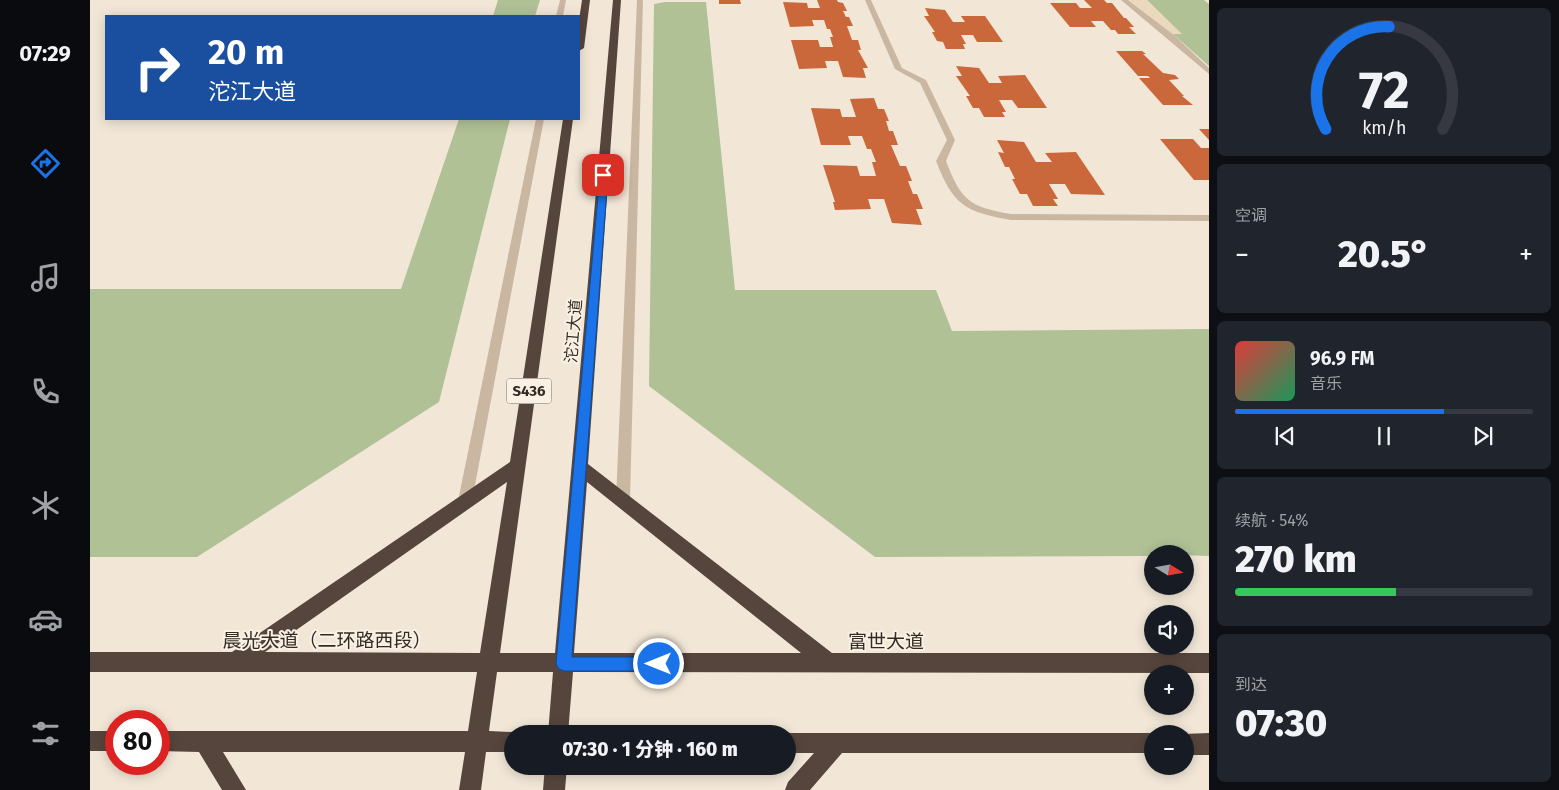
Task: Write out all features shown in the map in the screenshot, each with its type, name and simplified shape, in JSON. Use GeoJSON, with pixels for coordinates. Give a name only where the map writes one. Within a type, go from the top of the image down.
{"type":"FeatureCollection","features":[{"type":"Feature","properties":{"kind":"highway"},"geometry":{"type":"LineString","coordinates":[[580,41],[586,0]]}},
{"type":"Feature","properties":{"kind":"highway","name":"沱江大道"},"geometry":{"type":"LineString","coordinates":[[559,725],[618,0]]}},
{"type":"Feature","properties":{"kind":"highway","name":"沱江大道"},"geometry":{"type":"LineString","coordinates":[[488,663],[568,120]]}},
{"type":"Feature","properties":{"kind":"highway"},"geometry":{"type":"LineString","coordinates":[[234,663],[518,465]]}},
{"type":"Feature","properties":{"kind":"highway"},"geometry":{"type":"LineString","coordinates":[[580,467],[830,664]]}},
{"type":"Feature","properties":{"kind":"highway","name":"晨光大道（二环路西段）"},"geometry":{"type":"LineString","coordinates":[[90,662],[564,664]]}},
{"type":"Feature","properties":{"kind":"highway","name":"S436"},"geometry":{"type":"LineString","coordinates":[[470,790],[488,663]]}},
{"type":"Feature","properties":{"kind":"highway","name":"富世大道"},"geometry":{"type":"LineString","coordinates":[[564,664],[1209,663]]}},
{"type":"Feature","properties":{"kind":"highway"},"geometry":{"type":"LineString","coordinates":[[90,741],[105,741]]}},
{"type":"Feature","properties":{"kind":"highway"},"geometry":{"type":"LineString","coordinates":[[170,741],[504,742]]}},
{"type":"Feature","properties":{"kind":"highway"},"geometry":{"type":"LineString","coordinates":[[204,741],[234,790]]}},
{"type":"Feature","properties":{"kind":"highway"},"geometry":{"type":"LineString","coordinates":[[796,743],[1144,744]]}},
{"type":"Feature","properties":{"kind":"highway"},"geometry":{"type":"LineString","coordinates":[[796,790],[837,743]]}},
{"type":"Feature","properties":{"kind":"highway"},"geometry":{"type":"LineString","coordinates":[[1194,744],[1209,744]]}},
{"type":"Feature","properties":{"kind":"highway"},"geometry":{"type":"LineString","coordinates":[[554,790],[555,775]]}},
{"type":"Feature","properties":{"kind":"lane"},"geometry":{"type":"LineString","coordinates":[[560,15],[563,0]]}},
{"type":"Feature","properties":{"kind":"lane"},"geometry":{"type":"LineString","coordinates":[[623,500],[640,0]]}},
{"type":"Feature","properties":{"kind":"lane"},"geometry":{"type":"LineString","coordinates":[[868,0],[899,69],[923,82],[951,140],[940,161],[955,194],[970,205],[983,212],[1011,217],[1209,218]]}},
{"type":"Feature","properties":{"kind":"lane"},"geometry":{"type":"LineString","coordinates":[[1124,0],[1171,37],[1209,72]]}},
{"type":"Feature","properties":{"kind":"lane"},"geometry":{"type":"LineString","coordinates":[[465,501],[540,120]]}},
{"type":"Feature","properties":{"kind":"green space"},"geometry":{"type":"Polygon","coordinates":[[[498,0],[540,0],[535,15],[493,15],[498,0]]]}},
{"type":"Feature","properties":{"kind":"green space"},"geometry":{"type":"Polygon","coordinates":[[[1147,0],[1204,0],[1209,4],[1209,66],[1173,34],[1181,34],[1147,0]]]}},
{"type":"Feature","properties":{"kind":"green space"},"geometry":{"type":"Polygon","coordinates":[[[665,2],[706,2],[735,290],[936,290],[952,331],[1209,329],[1209,556],[1194,555],[1194,545],[1144,545],[1144,556],[875,557],[649,386],[654,4],[665,2]]]}},
{"type":"Feature","properties":{"kind":"green space"},"geometry":{"type":"Polygon","coordinates":[[[459,120],[510,120],[439,402],[197,557],[90,557],[90,289],[401,289],[459,120]]]}},
{"type":"Feature","properties":{"kind":"shaded area"},"geometry":{"type":"Polygon","coordinates":[[[1129,0],[1147,0],[1182,34],[1173,34],[1129,0]]]}},
{"type":"Feature","properties":{"kind":"building"},"geometry":{"type":"Polygon","coordinates":[[[719,0],[740,0],[741,4],[719,4],[719,0]]]}},
{"type":"Feature","properties":{"kind":"building"},"geometry":{"type":"Polygon","coordinates":[[[817,0],[837,0],[843,3],[847,11],[843,11],[846,17],[849,17],[853,26],[847,26],[852,40],[858,40],[861,50],[858,50],[868,68],[863,68],[866,78],[843,77],[838,61],[825,61],[827,68],[799,69],[791,40],[818,40],[820,47],[833,47],[830,37],[833,37],[830,29],[827,29],[824,20],[812,20],[814,26],[790,27],[783,2],[807,3],[808,8],[820,8],[817,0]]]}},
{"type":"Feature","properties":{"kind":"building"},"geometry":{"type":"Polygon","coordinates":[[[1084,0],[1104,0],[1107,3],[1112,3],[1134,27],[1129,27],[1136,34],[1118,34],[1115,30],[1111,30],[1103,21],[1091,21],[1096,27],[1070,27],[1050,3],[1076,3],[1080,8],[1092,8],[1084,0]]]}},
{"type":"Feature","properties":{"kind":"building"},"geometry":{"type":"Polygon","coordinates":[[[925,8],[945,10],[953,22],[965,22],[961,16],[985,16],[1003,42],[977,42],[973,35],[961,35],[966,44],[963,44],[965,49],[946,49],[943,42],[937,41],[932,32],[935,32],[924,16],[929,16],[925,8]]]}},
{"type":"Feature","properties":{"kind":"building"},"geometry":{"type":"Polygon","coordinates":[[[1116,51],[1142,51],[1163,73],[1175,75],[1179,79],[1169,80],[1184,96],[1182,96],[1193,105],[1163,105],[1139,78],[1150,78],[1148,76],[1138,76],[1116,51]]]}},
{"type":"Feature","properties":{"kind":"building"},"geometry":{"type":"Polygon","coordinates":[[[956,66],[979,68],[989,83],[1002,83],[998,76],[1025,75],[1047,108],[1018,108],[1012,100],[999,100],[1006,112],[1002,112],[1005,117],[984,117],[979,108],[973,108],[966,96],[970,96],[956,76],[962,76],[956,66]]]}},
{"type":"Feature","properties":{"kind":"building"},"geometry":{"type":"Polygon","coordinates":[[[874,98],[878,109],[884,109],[889,121],[886,121],[889,131],[893,131],[898,145],[891,145],[900,166],[906,166],[912,181],[908,181],[913,194],[917,194],[923,209],[916,209],[922,225],[892,223],[884,199],[868,199],[871,209],[835,210],[833,202],[835,202],[823,165],[857,166],[860,176],[876,176],[872,162],[876,162],[871,149],[867,149],[862,136],[848,136],[851,145],[821,145],[811,108],[840,109],[842,117],[856,117],[850,99],[874,98]]]}},
{"type":"Feature","properties":{"kind":"building"},"geometry":{"type":"Polygon","coordinates":[[[1199,129],[1209,129],[1209,140],[1199,129]]]}},
{"type":"Feature","properties":{"kind":"building"},"geometry":{"type":"Polygon","coordinates":[[[1160,139],[1193,139],[1201,148],[1209,148],[1209,180],[1194,180],[1160,139]]]}},
{"type":"Feature","properties":{"kind":"building"},"geometry":{"type":"Polygon","coordinates":[[[997,140],[1024,142],[1036,162],[1052,162],[1045,153],[1076,152],[1105,195],[1071,194],[1065,184],[1049,184],[1058,199],[1053,199],[1058,206],[1033,206],[1027,194],[1020,194],[1012,179],[1015,179],[1009,167],[1005,167],[998,152],[1004,153],[997,140]]]}},
{"type":"Feature","properties":{"kind":"route"},"geometry":{"type":"LineString","coordinates":[[603,175],[564,664],[659,664]]}}]}
